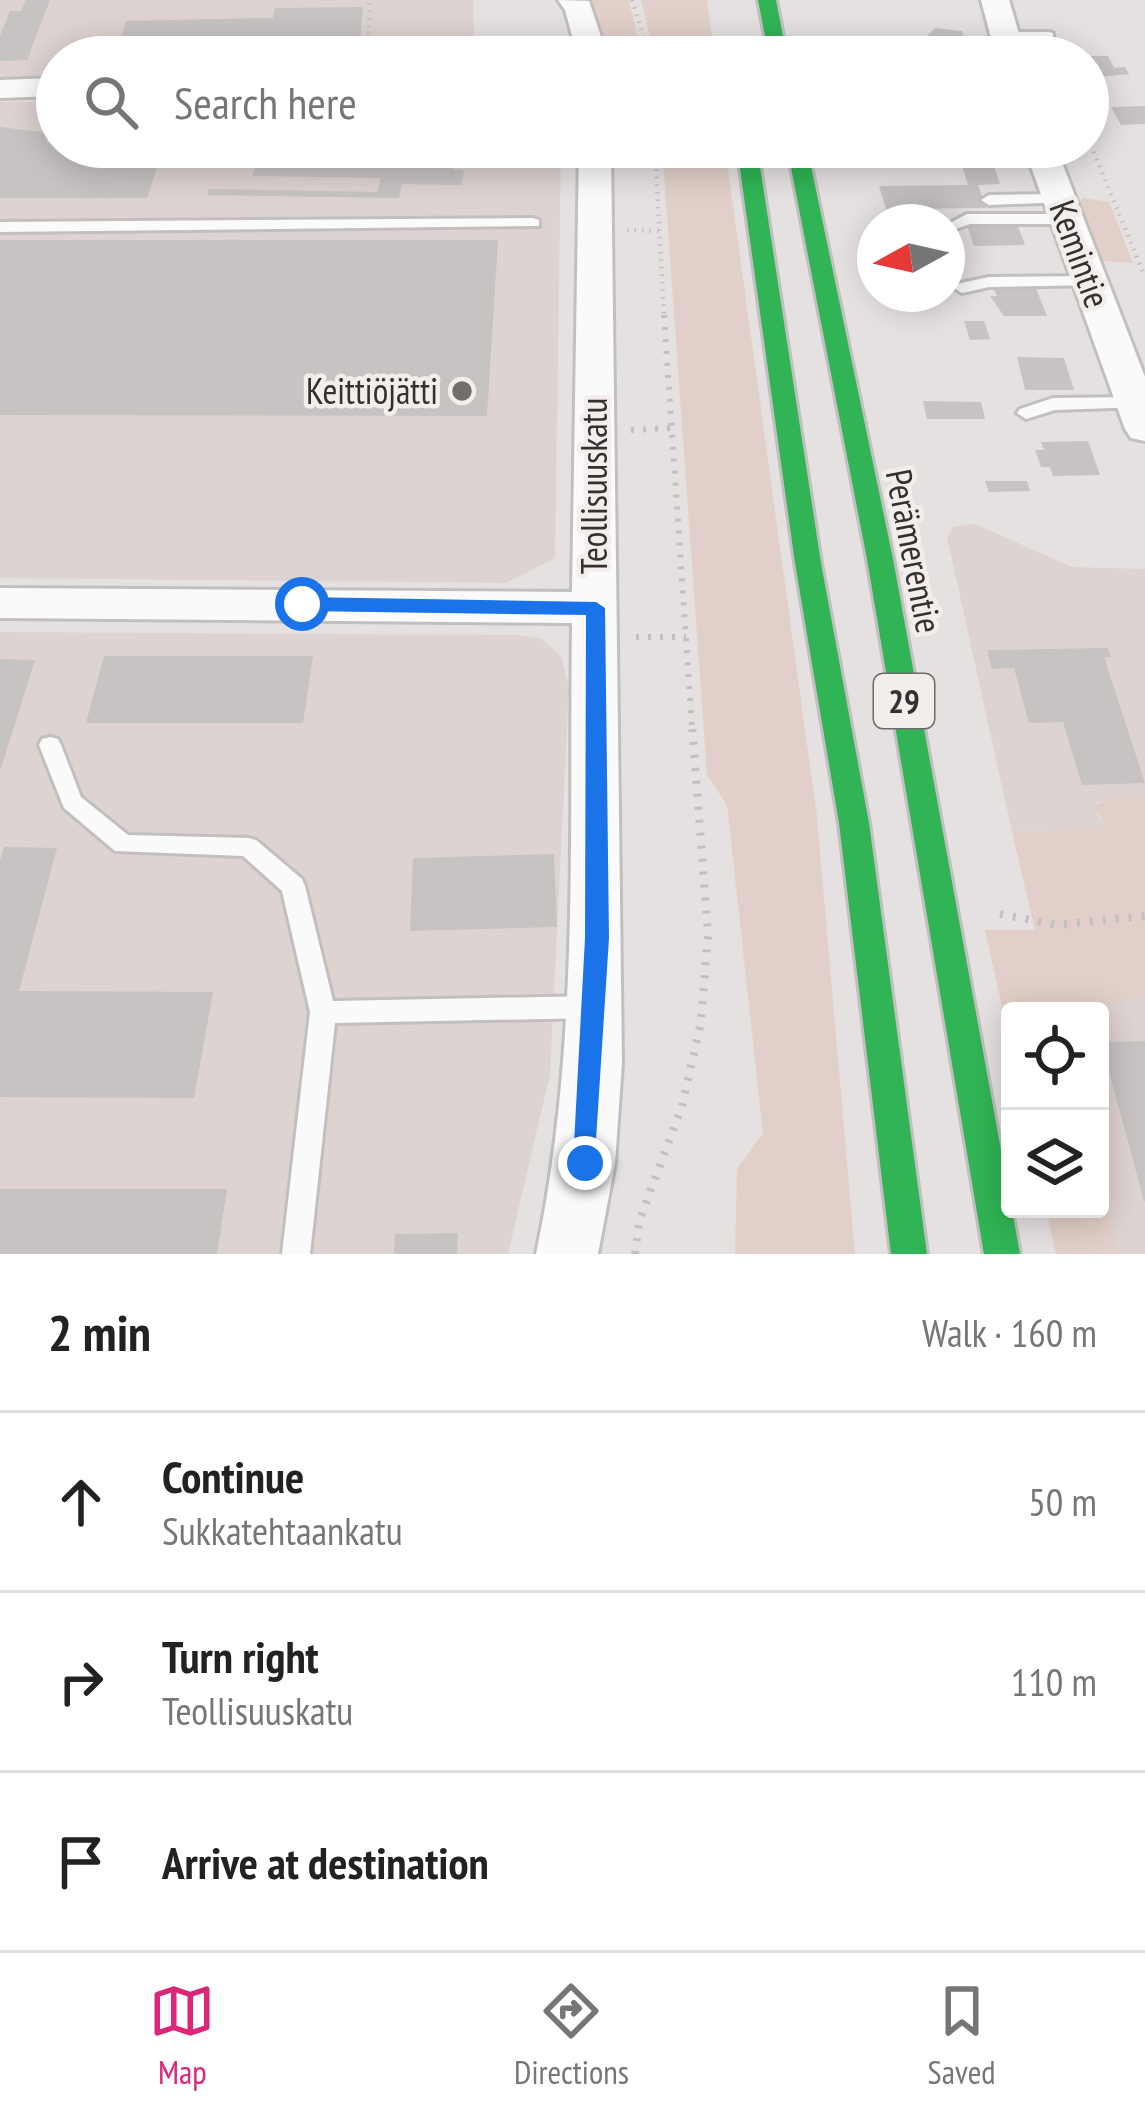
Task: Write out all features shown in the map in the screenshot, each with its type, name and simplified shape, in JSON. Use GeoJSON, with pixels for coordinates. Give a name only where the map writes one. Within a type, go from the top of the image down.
{"type":"FeatureCollection","features":[{"type":"Feature","properties":{"kind":"highway"},"geometry":{"type":"LineString","coordinates":[[767,0],[774,36]]}},
{"type":"Feature","properties":{"kind":"highway","name":"29"},"geometry":{"type":"LineString","coordinates":[[750,168],[808,563],[854,823],[909,1254]]}},
{"type":"Feature","properties":{"kind":"highway","name":"Perämerentie"},"geometry":{"type":"LineString","coordinates":[[800,168],[880,559],[1002,1254]]}},
{"type":"Feature","properties":{"kind":"street"},"geometry":{"type":"LineString","coordinates":[[572,0],[579,7],[587,36]]}},
{"type":"Feature","properties":{"kind":"street"},"geometry":{"type":"LineString","coordinates":[[995,0],[1005,36]]}},
{"type":"Feature","properties":{"kind":"street"},"geometry":{"type":"LineString","coordinates":[[0,89],[36,88]]}},
{"type":"Feature","properties":{"kind":"street","name":"Teollisuuskatu"},"geometry":{"type":"LineString","coordinates":[[567,1254],[585,1163],[594,1007],[595,168]]}},
{"type":"Feature","properties":{"kind":"street","name":"Kemintie"},"geometry":{"type":"LineString","coordinates":[[1048,168],[1140,416]]}},
{"type":"Feature","properties":{"kind":"street"},"geometry":{"type":"LineString","coordinates":[[0,604],[594,623]]}},
{"type":"Feature","properties":{"kind":"lane"},"geometry":{"type":"LineString","coordinates":[[989,200],[1064,209]]}},
{"type":"Feature","properties":{"kind":"lane"},"geometry":{"type":"LineString","coordinates":[[965,220],[1064,209]]}},
{"type":"Feature","properties":{"kind":"lane"},"geometry":{"type":"LineString","coordinates":[[0,226],[532,223]]}},
{"type":"Feature","properties":{"kind":"lane"},"geometry":{"type":"LineString","coordinates":[[965,287],[989,282],[1090,281]]}},
{"type":"Feature","properties":{"kind":"lane"},"geometry":{"type":"LineString","coordinates":[[1026,413],[1052,404],[1140,416]]}},
{"type":"Feature","properties":{"kind":"lane"},"geometry":{"type":"LineString","coordinates":[[50,745],[72,802],[123,844],[248,847],[293,886],[322,1012],[296,1254]]}},
{"type":"Feature","properties":{"kind":"lane"},"geometry":{"type":"LineString","coordinates":[[322,1012],[594,1007]]}},
{"type":"Feature","properties":{"kind":"path"},"geometry":{"type":"LineString","coordinates":[[368,36],[370,0]]}},
{"type":"Feature","properties":{"kind":"path"},"geometry":{"type":"LineString","coordinates":[[632,0],[644,36]]}},
{"type":"Feature","properties":{"kind":"path"},"geometry":{"type":"LineString","coordinates":[[634,1254],[640,1222],[682,1106],[700,1022],[708,934],[670,428],[656,168]]}},
{"type":"Feature","properties":{"kind":"path"},"geometry":{"type":"LineString","coordinates":[[1100,168],[1145,278]]}},
{"type":"Feature","properties":{"kind":"path"},"geometry":{"type":"LineString","coordinates":[[610,230],[659,231]]}},
{"type":"Feature","properties":{"kind":"path"},"geometry":{"type":"LineString","coordinates":[[626,430],[670,428]]}},
{"type":"Feature","properties":{"kind":"path"},"geometry":{"type":"LineString","coordinates":[[594,623],[686,637]]}},
{"type":"Feature","properties":{"kind":"path"},"geometry":{"type":"LineString","coordinates":[[993,911],[1057,925],[1145,916]]}},
{"type":"Feature","properties":{"kind":"shaded area"},"geometry":{"type":"Polygon","coordinates":[[[0,0],[473,0],[474,36],[36,36],[36,76],[0,77],[0,0]]]}},
{"type":"Feature","properties":{"kind":"shaded area"},"geometry":{"type":"Polygon","coordinates":[[[587,0],[629,0],[638,36],[605,36],[587,0]]]}},
{"type":"Feature","properties":{"kind":"shaded area"},"geometry":{"type":"Polygon","coordinates":[[[641,0],[707,0],[712,36],[650,36],[641,0]]]}},
{"type":"Feature","properties":{"kind":"shaded area"},"geometry":{"type":"Polygon","coordinates":[[[0,102],[36,102],[36,168],[561,168],[555,558],[506,583],[0,578],[0,102]]]}},
{"type":"Feature","properties":{"kind":"shaded area"},"geometry":{"type":"Polygon","coordinates":[[[664,168],[728,168],[817,817],[855,1254],[735,1254],[737,1169],[763,1133],[727,805],[707,775],[664,168]]]}},
{"type":"Feature","properties":{"kind":"shaded area"},"geometry":{"type":"Polygon","coordinates":[[[1083,198],[1109,202],[1133,263],[1103,261],[1078,202],[1083,198]]]}},
{"type":"Feature","properties":{"kind":"shaded area"},"geometry":{"type":"Polygon","coordinates":[[[975,524],[1072,567],[1145,569],[1145,799],[1097,802],[1097,814],[1108,830],[1012,832],[947,537],[953,527],[975,524]]]}},
{"type":"Feature","properties":{"kind":"shaded area"},"geometry":{"type":"Polygon","coordinates":[[[0,632],[518,635],[542,639],[561,656],[569,688],[550,1074],[508,1254],[0,1254],[0,632]]]}},
{"type":"Feature","properties":{"kind":"shaded area"},"geometry":{"type":"Polygon","coordinates":[[[1104,799],[1145,799],[1145,998],[1109,1004],[1001,1002],[985,930],[1035,930],[1012,832],[1107,830],[1095,807],[1104,799]]]}},
{"type":"Feature","properties":{"kind":"shaded area"},"geometry":{"type":"Polygon","coordinates":[[[1145,998],[1145,1254],[1120,1254],[1109,1216],[1109,1004],[1145,998]]]}},
{"type":"Feature","properties":{"kind":"shaded area"},"geometry":{"type":"Polygon","coordinates":[[[1109,1216],[1120,1254],[1056,1254],[1048,1218],[1109,1216]]]}},
{"type":"Feature","properties":{"kind":"building"},"geometry":{"type":"Polygon","coordinates":[[[26,0],[50,0],[27,60],[0,61],[0,36],[10,11],[21,11],[26,0]]]}},
{"type":"Feature","properties":{"kind":"building"},"geometry":{"type":"Polygon","coordinates":[[[363,7],[361,36],[121,36],[126,21],[273,18],[275,8],[363,7]]]}},
{"type":"Feature","properties":{"kind":"building"},"geometry":{"type":"Polygon","coordinates":[[[935,28],[962,31],[964,36],[928,36],[935,28]]]}},
{"type":"Feature","properties":{"kind":"building"},"geometry":{"type":"Polygon","coordinates":[[[1109,58],[1114,68],[1125,67],[1129,74],[1109,76],[1109,58]]]}},
{"type":"Feature","properties":{"kind":"building"},"geometry":{"type":"Polygon","coordinates":[[[1145,106],[1145,124],[1121,125],[1111,107],[1145,106]]]}},
{"type":"Feature","properties":{"kind":"building"},"geometry":{"type":"Polygon","coordinates":[[[0,127],[36,131],[36,168],[157,168],[147,198],[0,198],[0,127]]]}},
{"type":"Feature","properties":{"kind":"building"},"geometry":{"type":"Polygon","coordinates":[[[255,168],[464,170],[462,185],[402,184],[399,198],[207,195],[209,189],[377,192],[381,178],[252,176],[255,168]]]}},
{"type":"Feature","properties":{"kind":"building"},"geometry":{"type":"Polygon","coordinates":[[[963,168],[995,168],[1000,184],[978,185],[986,208],[884,204],[879,186],[968,185],[963,168]]]}},
{"type":"Feature","properties":{"kind":"building"},"geometry":{"type":"Polygon","coordinates":[[[1016,221],[1025,245],[974,246],[966,222],[1016,221]]]}},
{"type":"Feature","properties":{"kind":"building"},"geometry":{"type":"Polygon","coordinates":[[[0,240],[498,240],[487,416],[0,415],[0,240]]]}},
{"type":"Feature","properties":{"kind":"building"},"geometry":{"type":"Polygon","coordinates":[[[1035,286],[1047,316],[1004,316],[990,296],[997,296],[993,287],[1035,286]]]}},
{"type":"Feature","properties":{"kind":"building"},"geometry":{"type":"Polygon","coordinates":[[[964,321],[984,321],[990,339],[970,340],[964,321]]]}},
{"type":"Feature","properties":{"kind":"building"},"geometry":{"type":"Polygon","coordinates":[[[1017,357],[1064,358],[1074,390],[1025,390],[1017,357]]]}},
{"type":"Feature","properties":{"kind":"building"},"geometry":{"type":"Polygon","coordinates":[[[923,401],[981,402],[985,419],[927,419],[923,401]]]}},
{"type":"Feature","properties":{"kind":"building"},"geometry":{"type":"Polygon","coordinates":[[[1088,441],[1100,475],[1053,476],[1050,467],[1041,467],[1035,450],[1044,450],[1041,442],[1088,441]]]}},
{"type":"Feature","properties":{"kind":"building"},"geometry":{"type":"Polygon","coordinates":[[[985,481],[1027,481],[1030,491],[989,492],[985,481]]]}},
{"type":"Feature","properties":{"kind":"building"},"geometry":{"type":"Polygon","coordinates":[[[1108,648],[1111,657],[1104,657],[1145,783],[1082,785],[1063,722],[1029,723],[1014,668],[992,669],[987,650],[1108,648]]]}},
{"type":"Feature","properties":{"kind":"building"},"geometry":{"type":"Polygon","coordinates":[[[104,656],[313,656],[303,723],[86,723],[104,656]]]}},
{"type":"Feature","properties":{"kind":"building"},"geometry":{"type":"Polygon","coordinates":[[[0,659],[35,660],[1,768],[0,768],[0,659]]]}},
{"type":"Feature","properties":{"kind":"building"},"geometry":{"type":"Polygon","coordinates":[[[4,847],[57,848],[19,991],[213,992],[194,1098],[0,1097],[0,861],[4,847]]]}},
{"type":"Feature","properties":{"kind":"building"},"geometry":{"type":"Polygon","coordinates":[[[554,854],[557,927],[410,931],[413,858],[554,854]]]}},
{"type":"Feature","properties":{"kind":"building"},"geometry":{"type":"Polygon","coordinates":[[[1145,1041],[1145,1201],[1109,1072],[1109,1042],[1145,1041]]]}},
{"type":"Feature","properties":{"kind":"building"},"geometry":{"type":"Polygon","coordinates":[[[0,1189],[227,1189],[217,1254],[0,1254],[0,1189]]]}},
{"type":"Feature","properties":{"kind":"building"},"geometry":{"type":"Polygon","coordinates":[[[458,1233],[457,1254],[394,1254],[395,1234],[458,1233]]]}},
{"type":"Feature","properties":{"kind":"traffic: fast"},"geometry":{"type":"LineString","coordinates":[[767,0],[774,36]]}},
{"type":"Feature","properties":{"kind":"traffic: fast"},"geometry":{"type":"LineString","coordinates":[[750,168],[808,563],[854,823],[909,1254]]}},
{"type":"Feature","properties":{"kind":"traffic: fast"},"geometry":{"type":"LineString","coordinates":[[801,168],[880,559],[1002,1254]]}},
{"type":"Feature","properties":{"kind":"place","name":"Keittiöjätti"},"geometry":{"type":"Point","coordinates":[462,391]}},
{"type":"Feature","properties":{"kind":"route"},"geometry":{"type":"LineString","coordinates":[[302,604],[596,608],[597,938],[594,1063],[585,1163]]}}]}
